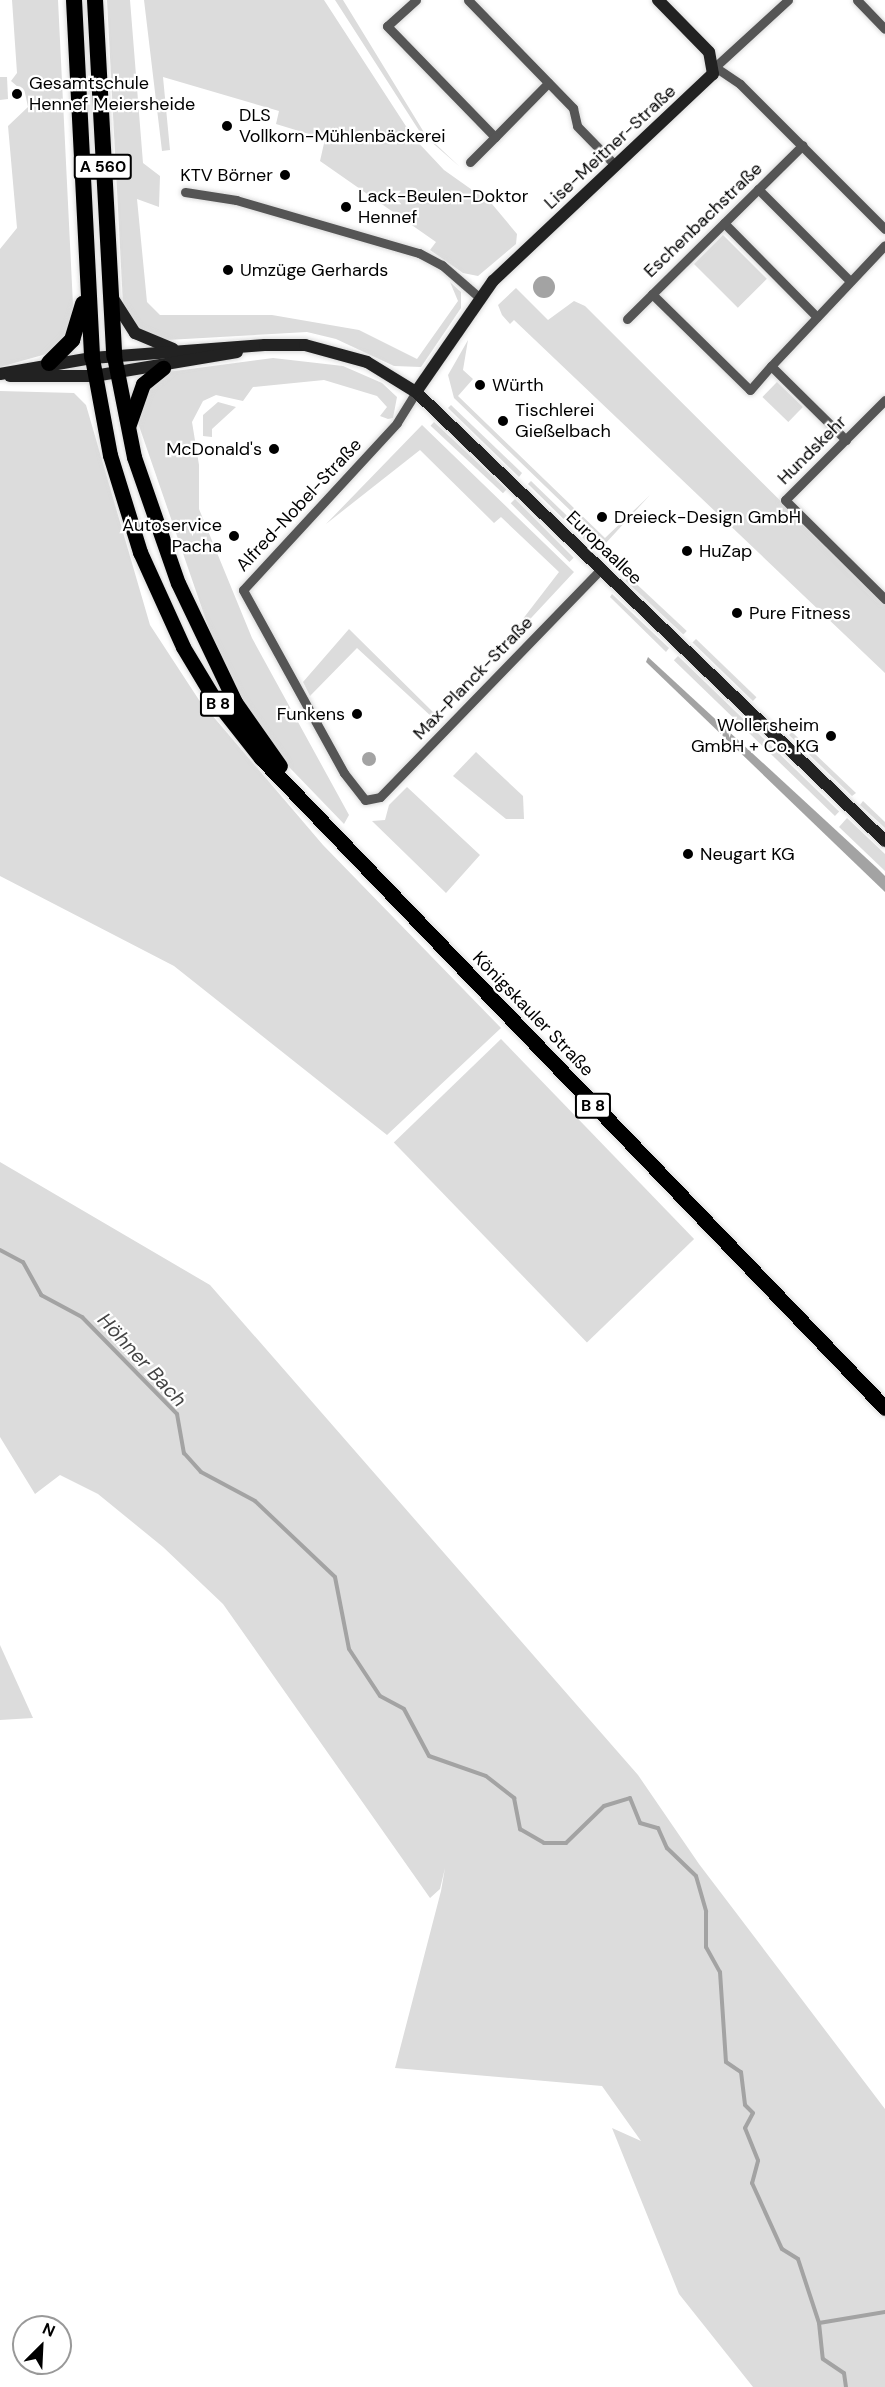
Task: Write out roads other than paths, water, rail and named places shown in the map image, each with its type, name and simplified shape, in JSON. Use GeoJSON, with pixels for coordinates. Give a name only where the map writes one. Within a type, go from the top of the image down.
{"type":"FeatureCollection","features":[{"type":"Feature","properties":{"kind":"highway","name":"A 560"},"geometry":{"type":"LineString","coordinates":[[74,0],[86,295],[92,358]]}},
{"type":"Feature","properties":{"kind":"highway","name":"A 560"},"geometry":{"type":"LineString","coordinates":[[95,0],[108,291],[115,365]]}},
{"type":"Feature","properties":{"kind":"highway"},"geometry":{"type":"LineString","coordinates":[[49,363],[72,340],[86,295]]}},
{"type":"Feature","properties":{"kind":"main road"},"geometry":{"type":"LineString","coordinates":[[658,0],[709,52],[715,67]]}},
{"type":"Feature","properties":{"kind":"main road","name":"Lise-Meitner-Straße"},"geometry":{"type":"LineString","coordinates":[[416,392],[479,297],[615,165],[708,81],[715,67]]}},
{"type":"Feature","properties":{"kind":"main road"},"geometry":{"type":"LineString","coordinates":[[108,291],[135,333],[180,351]]}},
{"type":"Feature","properties":{"kind":"main road","name":"Europaallee"},"geometry":{"type":"LineString","coordinates":[[0,375],[49,363],[92,358],[115,365],[163,368],[265,345]]}},
{"type":"Feature","properties":{"kind":"main road","name":"Europaallee"},"geometry":{"type":"LineString","coordinates":[[115,365],[180,351],[265,345],[339,352],[416,392],[885,841]]}},
{"type":"Feature","properties":{"kind":"main road","name":"B 8"},"geometry":{"type":"LineString","coordinates":[[92,358],[94,376]]}},
{"type":"Feature","properties":{"kind":"main road"},"geometry":{"type":"LineString","coordinates":[[0,375],[94,376],[115,365]]}},
{"type":"Feature","properties":{"kind":"main road","name":"B 8"},"geometry":{"type":"LineString","coordinates":[[115,365],[128,430]]}},
{"type":"Feature","properties":{"kind":"main road"},"geometry":{"type":"LineString","coordinates":[[128,430],[143,384],[163,368]]}},
{"type":"Feature","properties":{"kind":"main road","name":"Königskauler Straße"},"geometry":{"type":"LineString","coordinates":[[94,376],[110,455],[141,552],[190,661],[254,748],[885,1408]]}},
{"type":"Feature","properties":{"kind":"main road","name":"Königskauler Straße"},"geometry":{"type":"LineString","coordinates":[[128,430],[164,550],[235,702],[304,801]]}},
{"type":"Feature","properties":{"kind":"street"},"geometry":{"type":"LineString","coordinates":[[416,0],[387,26],[495,137]]}},
{"type":"Feature","properties":{"kind":"street"},"geometry":{"type":"LineString","coordinates":[[468,0],[573,108],[577,126],[615,165]]}},
{"type":"Feature","properties":{"kind":"street"},"geometry":{"type":"LineString","coordinates":[[856,0],[885,29]]}},
{"type":"Feature","properties":{"kind":"street"},"geometry":{"type":"LineString","coordinates":[[781,2],[715,67],[740,84],[885,229]]}},
{"type":"Feature","properties":{"kind":"street"},"geometry":{"type":"LineString","coordinates":[[470,162],[548,83]]}},
{"type":"Feature","properties":{"kind":"street","name":"Eschenbachstraße"},"geometry":{"type":"LineString","coordinates":[[627,319],[803,145]]}},
{"type":"Feature","properties":{"kind":"street"},"geometry":{"type":"LineString","coordinates":[[758,189],[850,281]]}},
{"type":"Feature","properties":{"kind":"street"},"geometry":{"type":"LineString","coordinates":[[186,192],[236,200],[418,253],[442,265],[479,297]]}},
{"type":"Feature","properties":{"kind":"street"},"geometry":{"type":"LineString","coordinates":[[724,224],[817,317]]}},
{"type":"Feature","properties":{"kind":"street"},"geometry":{"type":"LineString","coordinates":[[652,294],[750,390],[885,245]]}},
{"type":"Feature","properties":{"kind":"street"},"geometry":{"type":"LineString","coordinates":[[771,366],[846,440]]}},
{"type":"Feature","properties":{"kind":"street","name":"Alfred-Nobel-Straße"},"geometry":{"type":"LineString","coordinates":[[365,800],[344,773],[243,590],[397,423],[416,392]]}},
{"type":"Feature","properties":{"kind":"street","name":"Hundskehr"},"geometry":{"type":"LineString","coordinates":[[885,400],[785,500],[885,599]]}},
{"type":"Feature","properties":{"kind":"street","name":"Max-Planck-Straße"},"geometry":{"type":"LineString","coordinates":[[365,800],[381,797],[600,570]]}},
{"type":"Feature","properties":{"kind":"waterway","name":"Höhner Bach"},"geometry":{"type":"LineString","coordinates":[[0,1250],[23,1262],[41,1295],[82,1317],[177,1414],[184,1453],[201,1472],[255,1501],[335,1577],[349,1649],[380,1696],[404,1709],[429,1756],[486,1776],[514,1798],[520,1829],[544,1843],[566,1843],[604,1806],[630,1798],[640,1823],[658,1828],[667,1848],[696,1876],[706,1912],[706,1947],[720,1972],[726,2062],[741,2072],[745,2105],[753,2113],[745,2128],[758,2161],[752,2183],[782,2249],[798,2259],[819,2323],[823,2359],[844,2373],[846,2387]]}},
{"type":"Feature","properties":{"kind":"waterway"},"geometry":{"type":"LineString","coordinates":[[819,2323],[885,2312]]}},
{"type":"Feature","properties":{"kind":"place","name":"Gesamtschule Hennef Meiersheide"},"geometry":{"type":"Point","coordinates":[17,94]}},
{"type":"Feature","properties":{"kind":"place","name":"DLS Vollkorn-Mühlenbäckerei"},"geometry":{"type":"Point","coordinates":[227,126]}},
{"type":"Feature","properties":{"kind":"place","name":"KTV Börner"},"geometry":{"type":"Point","coordinates":[285,175]}},
{"type":"Feature","properties":{"kind":"place","name":"Lack-Beulen-Doktor Hennef"},"geometry":{"type":"Point","coordinates":[346,207]}},
{"type":"Feature","properties":{"kind":"place","name":"Umzüge Gerhards"},"geometry":{"type":"Point","coordinates":[228,270]}},
{"type":"Feature","properties":{"kind":"place","name":"Würth"},"geometry":{"type":"Point","coordinates":[480,385]}},
{"type":"Feature","properties":{"kind":"place","name":"Tischlerei Gießelbach"},"geometry":{"type":"Point","coordinates":[503,421]}},
{"type":"Feature","properties":{"kind":"place","name":"McDonald's"},"geometry":{"type":"Point","coordinates":[274,449]}},
{"type":"Feature","properties":{"kind":"place","name":"Dreieck-Design GmbH"},"geometry":{"type":"Point","coordinates":[602,517]}},
{"type":"Feature","properties":{"kind":"place","name":"Autoservice Pacha"},"geometry":{"type":"Point","coordinates":[234,536]}},
{"type":"Feature","properties":{"kind":"place","name":"HuZap"},"geometry":{"type":"Point","coordinates":[687,551]}},
{"type":"Feature","properties":{"kind":"place","name":"Pure Fitness"},"geometry":{"type":"Point","coordinates":[737,613]}},
{"type":"Feature","properties":{"kind":"place","name":"Funkens"},"geometry":{"type":"Point","coordinates":[357,714]}},
{"type":"Feature","properties":{"kind":"place","name":"Wollersheim GmbH + Co. KG"},"geometry":{"type":"Point","coordinates":[831,736]}},
{"type":"Feature","properties":{"kind":"place","name":"Neugart KG"},"geometry":{"type":"Point","coordinates":[688,854]}}]}
